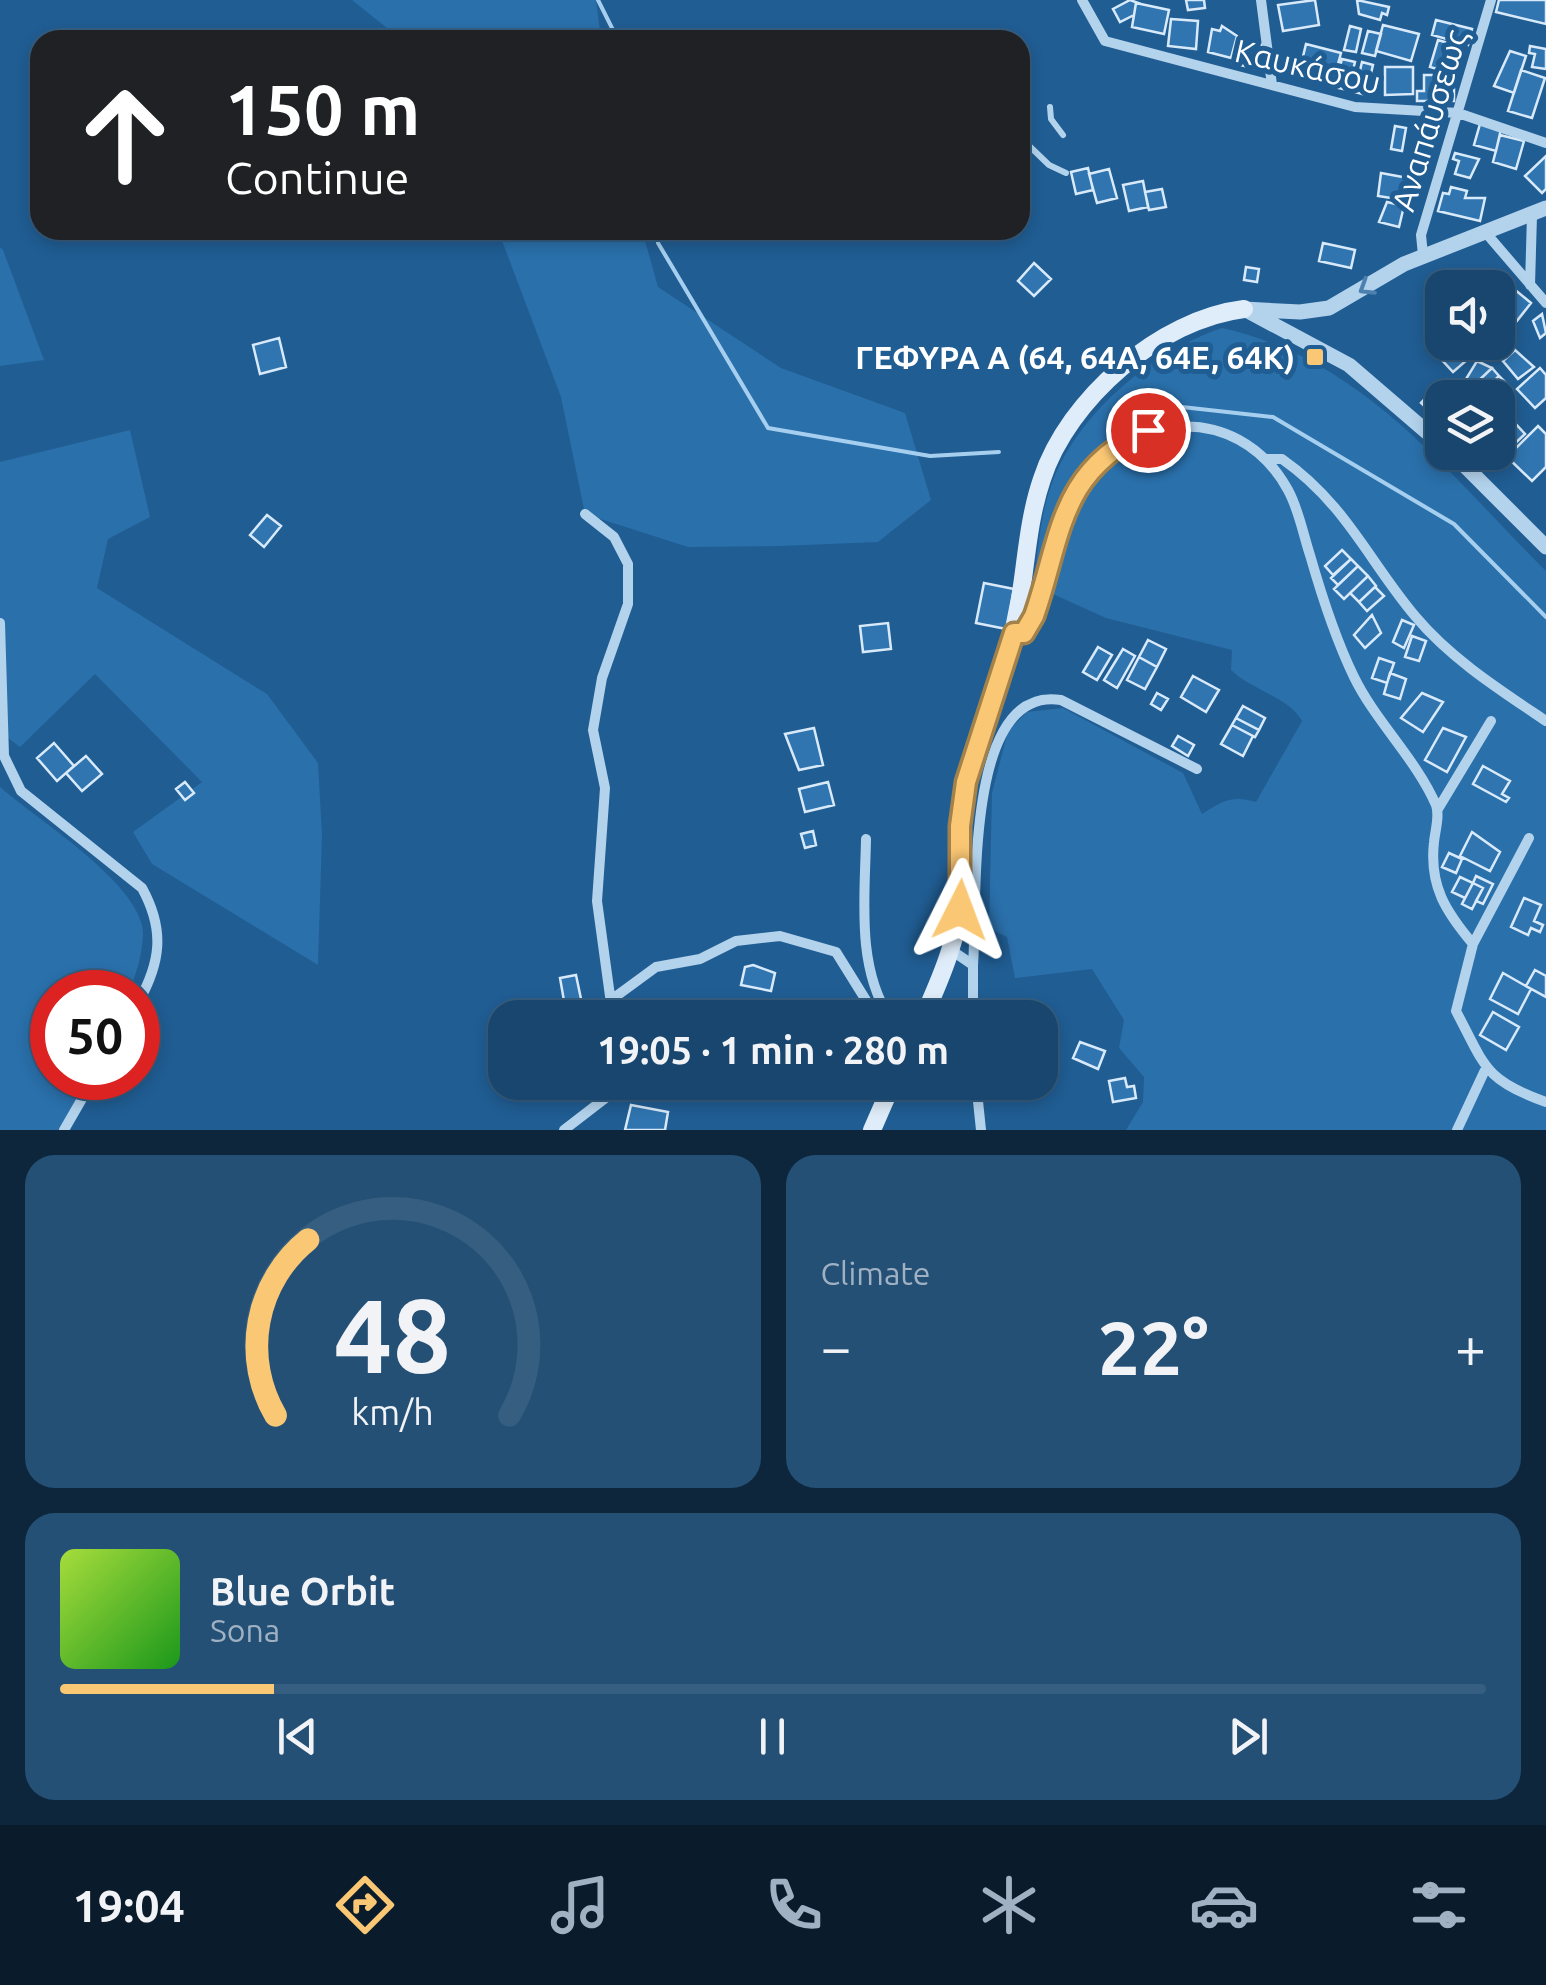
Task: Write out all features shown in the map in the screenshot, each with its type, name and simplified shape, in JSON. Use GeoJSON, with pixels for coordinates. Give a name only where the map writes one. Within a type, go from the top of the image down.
{"type":"FeatureCollection","features":[{"type":"Feature","properties":{"kind":"main road"},"geometry":{"type":"LineString","coordinates":[[931,1000],[951,950],[962,892],[960,826],[966,782],[1014,633],[1039,488],[1062,436],[1096,396],[1156,344],[1197,321],[1244,309]]}},
{"type":"Feature","properties":{"kind":"main road"},"geometry":{"type":"LineString","coordinates":[[872,1130],[886,1100]]}},
{"type":"Feature","properties":{"kind":"street","name":"Καυκάσου"},"geometry":{"type":"LineString","coordinates":[[1082,0],[1105,41],[1365,109],[1458,113],[1546,144]]}},
{"type":"Feature","properties":{"kind":"street"},"geometry":{"type":"LineString","coordinates":[[1262,0],[1272,85]]}},
{"type":"Feature","properties":{"kind":"street","name":"Αναπάυσεως"},"geometry":{"type":"LineString","coordinates":[[1423,256],[1421,235],[1491,0]]}},
{"type":"Feature","properties":{"kind":"street"},"geometry":{"type":"LineString","coordinates":[[1244,309],[1300,312],[1329,308],[1423,256],[1539,212],[1530,286]]}},
{"type":"Feature","properties":{"kind":"street"},"geometry":{"type":"LineString","coordinates":[[1486,233],[1546,303]]}},
{"type":"Feature","properties":{"kind":"street"},"geometry":{"type":"LineString","coordinates":[[1530,286],[1546,290]]}},
{"type":"Feature","properties":{"kind":"street"},"geometry":{"type":"LineString","coordinates":[[1244,309],[1349,365],[1425,430]]}},
{"type":"Feature","properties":{"kind":"street"},"geometry":{"type":"LineString","coordinates":[[1014,633],[1024,633],[1034,616],[1070,497],[1085,476],[1126,442],[1160,427],[1194,424],[1228,432],[1266,459],[1295,505],[1328,616],[1355,680],[1438,809]]}},
{"type":"Feature","properties":{"kind":"street"},"geometry":{"type":"LineString","coordinates":[[1266,459],[1282,458],[1333,504],[1370,548],[1409,609],[1448,649],[1546,721]]}},
{"type":"Feature","properties":{"kind":"street"},"geometry":{"type":"LineString","coordinates":[[1468,470],[1546,548]]}},
{"type":"Feature","properties":{"kind":"street"},"geometry":{"type":"LineString","coordinates":[[585,514],[614,537],[628,564],[628,604],[602,678],[594,730],[605,788],[598,901],[611,1000],[660,965],[700,959],[736,941],[780,936],[836,952],[865,1000]]}},
{"type":"Feature","properties":{"kind":"street"},"geometry":{"type":"LineString","coordinates":[[0,624],[4,756],[21,791],[142,888],[154,910],[160,935],[151,970]]}},
{"type":"Feature","properties":{"kind":"street"},"geometry":{"type":"LineString","coordinates":[[973,1000],[982,801],[1000,731],[1025,704],[1038,698],[1060,700],[1197,769]]}},
{"type":"Feature","properties":{"kind":"street"},"geometry":{"type":"LineString","coordinates":[[1473,944],[1440,899],[1432,878],[1438,809],[1491,721]]}},
{"type":"Feature","properties":{"kind":"street"},"geometry":{"type":"LineString","coordinates":[[1529,838],[1473,944],[1456,1011],[1485,1070],[1512,1090],[1546,1102]]}},
{"type":"Feature","properties":{"kind":"street"},"geometry":{"type":"LineString","coordinates":[[866,839],[869,962],[881,1000]]}},
{"type":"Feature","properties":{"kind":"street"},"geometry":{"type":"LineString","coordinates":[[951,950],[973,964]]}},
{"type":"Feature","properties":{"kind":"street"},"geometry":{"type":"LineString","coordinates":[[1457,1130],[1485,1070]]}},
{"type":"Feature","properties":{"kind":"street"},"geometry":{"type":"LineString","coordinates":[[64,1130],[81,1100]]}},
{"type":"Feature","properties":{"kind":"street"},"geometry":{"type":"LineString","coordinates":[[564,1130],[603,1100]]}},
{"type":"Feature","properties":{"kind":"street"},"geometry":{"type":"LineString","coordinates":[[978,1100],[981,1130]]}},
{"type":"Feature","properties":{"kind":"lane"},"geometry":{"type":"LineString","coordinates":[[1050,107],[1051,119],[1064,135]]}},
{"type":"Feature","properties":{"kind":"lane"},"geometry":{"type":"LineString","coordinates":[[1030,145],[1066,174]]}},
{"type":"Feature","properties":{"kind":"shaded area"},"geometry":{"type":"Polygon","coordinates":[[[352,0],[596,0],[600,30],[390,30],[352,0]]]}},
{"type":"Feature","properties":{"kind":"shaded area"},"geometry":{"type":"Polygon","coordinates":[[[502,240],[645,240],[658,287],[781,368],[905,413],[931,500],[878,542],[688,547],[585,514],[561,397],[502,240]]]}},
{"type":"Feature","properties":{"kind":"shaded area"},"geometry":{"type":"Polygon","coordinates":[[[0,247],[3,250],[44,360],[0,366],[0,247]]]}},
{"type":"Feature","properties":{"kind":"shaded area"},"geometry":{"type":"Polygon","coordinates":[[[1222,328],[1273,343],[1361,393],[1425,448],[1425,470],[1448,470],[1546,571],[1546,1130],[1126,1130],[1143,1102],[1144,1077],[1119,1048],[1124,1020],[1092,969],[1015,978],[1007,937],[989,928],[992,793],[1008,731],[1027,712],[1063,708],[1183,773],[1202,814],[1228,801],[1256,802],[1302,721],[1288,706],[1231,670],[1232,650],[1106,618],[1033,585],[1047,498],[1063,459],[1079,434],[1098,410],[1144,369],[1196,338],[1222,328]]]}},
{"type":"Feature","properties":{"kind":"shaded area"},"geometry":{"type":"Polygon","coordinates":[[[130,430],[150,517],[108,539],[97,588],[267,694],[318,763],[322,835],[318,965],[152,864],[133,832],[202,782],[95,674],[20,747],[0,732],[0,462],[130,430]]]}},
{"type":"Feature","properties":{"kind":"shaded area"},"geometry":{"type":"Polygon","coordinates":[[[0,787],[102,869],[134,907],[143,933],[136,970],[30,970],[30,1100],[83,1100],[70,1130],[0,1130],[0,787]]]}},
{"type":"Feature","properties":{"kind":"building"},"geometry":{"type":"Polygon","coordinates":[[[1130,0],[1141,4],[1136,3],[1134,15],[1120,22],[1113,9],[1130,0]]]}},
{"type":"Feature","properties":{"kind":"building"},"geometry":{"type":"Polygon","coordinates":[[[1186,0],[1204,0],[1205,8],[1188,10],[1186,0]]]}},
{"type":"Feature","properties":{"kind":"building"},"geometry":{"type":"Polygon","coordinates":[[[1315,0],[1319,25],[1283,31],[1278,5],[1315,0]]]}},
{"type":"Feature","properties":{"kind":"building"},"geometry":{"type":"Polygon","coordinates":[[[1357,0],[1389,7],[1387,15],[1382,13],[1380,20],[1359,14],[1357,0]]]}},
{"type":"Feature","properties":{"kind":"building"},"geometry":{"type":"Polygon","coordinates":[[[1499,0],[1546,0],[1546,24],[1496,12],[1499,0]]]}},
{"type":"Feature","properties":{"kind":"building"},"geometry":{"type":"Polygon","coordinates":[[[1136,3],[1169,10],[1164,34],[1132,27],[1136,3]]]}},
{"type":"Feature","properties":{"kind":"building"},"geometry":{"type":"Polygon","coordinates":[[[1171,19],[1198,21],[1196,49],[1168,46],[1171,19]]]}},
{"type":"Feature","properties":{"kind":"building"},"geometry":{"type":"Polygon","coordinates":[[[1436,20],[1472,29],[1468,45],[1432,35],[1436,20]]]}},
{"type":"Feature","properties":{"kind":"building"},"geometry":{"type":"Polygon","coordinates":[[[1383,25],[1419,34],[1411,61],[1376,51],[1383,25]]]}},
{"type":"Feature","properties":{"kind":"building"},"geometry":{"type":"Polygon","coordinates":[[[1222,26],[1237,36],[1231,58],[1208,52],[1212,29],[1220,31],[1222,26]]]}},
{"type":"Feature","properties":{"kind":"building"},"geometry":{"type":"Polygon","coordinates":[[[1350,26],[1361,29],[1356,52],[1344,50],[1350,26]]]}},
{"type":"Feature","properties":{"kind":"building"},"geometry":{"type":"Polygon","coordinates":[[[1368,31],[1381,34],[1375,56],[1362,53],[1368,31]]]}},
{"type":"Feature","properties":{"kind":"building"},"geometry":{"type":"Polygon","coordinates":[[[1239,39],[1266,46],[1260,70],[1233,63],[1239,39]]]}},
{"type":"Feature","properties":{"kind":"building"},"geometry":{"type":"Polygon","coordinates":[[[1438,40],[1462,47],[1454,74],[1430,67],[1438,40]]]}},
{"type":"Feature","properties":{"kind":"building"},"geometry":{"type":"Polygon","coordinates":[[[1306,44],[1341,53],[1333,82],[1299,73],[1306,44]]]}},
{"type":"Feature","properties":{"kind":"building"},"geometry":{"type":"Polygon","coordinates":[[[1530,46],[1546,49],[1546,69],[1532,67],[1535,54],[1529,53],[1530,46]]]}},
{"type":"Feature","properties":{"kind":"building"},"geometry":{"type":"Polygon","coordinates":[[[1510,51],[1526,56],[1514,93],[1494,86],[1510,51]]]}},
{"type":"Feature","properties":{"kind":"building"},"geometry":{"type":"Polygon","coordinates":[[[1342,59],[1355,62],[1348,90],[1334,87],[1342,59]]]}},
{"type":"Feature","properties":{"kind":"building"},"geometry":{"type":"Polygon","coordinates":[[[1362,62],[1373,65],[1366,95],[1355,92],[1362,62]]]}},
{"type":"Feature","properties":{"kind":"building"},"geometry":{"type":"Polygon","coordinates":[[[1385,67],[1413,67],[1413,94],[1385,95],[1385,67]]]}},
{"type":"Feature","properties":{"kind":"building"},"geometry":{"type":"Polygon","coordinates":[[[1521,70],[1545,78],[1532,118],[1508,111],[1521,70]]]}},
{"type":"Feature","properties":{"kind":"building"},"geometry":{"type":"Polygon","coordinates":[[[1424,75],[1454,75],[1454,101],[1417,101],[1417,91],[1424,91],[1424,75]]]}},
{"type":"Feature","properties":{"kind":"building"},"geometry":{"type":"Polygon","coordinates":[[[1480,124],[1501,129],[1496,151],[1474,145],[1480,124]]]}},
{"type":"Feature","properties":{"kind":"building"},"geometry":{"type":"Polygon","coordinates":[[[1395,126],[1406,128],[1402,151],[1391,149],[1395,126]]]}},
{"type":"Feature","properties":{"kind":"building"},"geometry":{"type":"Polygon","coordinates":[[[1500,135],[1524,141],[1516,169],[1493,162],[1500,135]]]}},
{"type":"Feature","properties":{"kind":"building"},"geometry":{"type":"Polygon","coordinates":[[[1455,153],[1479,159],[1470,178],[1455,174],[1459,161],[1453,159],[1455,153]]]}},
{"type":"Feature","properties":{"kind":"building"},"geometry":{"type":"Polygon","coordinates":[[[1546,156],[1546,189],[1542,193],[1525,176],[1546,156]]]}},
{"type":"Feature","properties":{"kind":"building"},"geometry":{"type":"Polygon","coordinates":[[[1088,168],[1093,190],[1076,194],[1071,172],[1088,168]]]}},
{"type":"Feature","properties":{"kind":"building"},"geometry":{"type":"Polygon","coordinates":[[[1109,169],[1117,198],[1097,203],[1089,174],[1109,169]]]}},
{"type":"Feature","properties":{"kind":"building"},"geometry":{"type":"Polygon","coordinates":[[[1381,173],[1408,178],[1404,200],[1378,196],[1381,173]]]}},
{"type":"Feature","properties":{"kind":"building"},"geometry":{"type":"Polygon","coordinates":[[[1143,181],[1148,207],[1129,211],[1123,185],[1143,181]]]}},
{"type":"Feature","properties":{"kind":"building"},"geometry":{"type":"Polygon","coordinates":[[[1451,187],[1467,191],[1465,198],[1485,198],[1480,221],[1438,211],[1443,193],[1449,194],[1451,187]]]}},
{"type":"Feature","properties":{"kind":"building"},"geometry":{"type":"Polygon","coordinates":[[[1162,189],[1166,207],[1149,210],[1145,192],[1162,189]]]}},
{"type":"Feature","properties":{"kind":"building"},"geometry":{"type":"Polygon","coordinates":[[[1387,202],[1404,206],[1399,227],[1379,222],[1387,202]]]}},
{"type":"Feature","properties":{"kind":"building"},"geometry":{"type":"Polygon","coordinates":[[[1323,243],[1355,250],[1351,268],[1319,261],[1323,243]]]}},
{"type":"Feature","properties":{"kind":"building"},"geometry":{"type":"Polygon","coordinates":[[[1034,263],[1051,279],[1034,296],[1018,281],[1034,263]]]}},
{"type":"Feature","properties":{"kind":"building"},"geometry":{"type":"Polygon","coordinates":[[[1246,267],[1259,269],[1257,282],[1244,280],[1246,267]]]}},
{"type":"Feature","properties":{"kind":"building"},"geometry":{"type":"Polygon","coordinates":[[[1515,290],[1531,303],[1515,323],[1515,290]]]}},
{"type":"Feature","properties":{"kind":"building"},"geometry":{"type":"Polygon","coordinates":[[[1542,314],[1546,333],[1540,338],[1533,321],[1542,314]]]}},
{"type":"Feature","properties":{"kind":"building"},"geometry":{"type":"Polygon","coordinates":[[[279,338],[286,367],[260,374],[253,345],[279,338]]]}},
{"type":"Feature","properties":{"kind":"building"},"geometry":{"type":"Polygon","coordinates":[[[1515,350],[1534,367],[1518,379],[1503,361],[1515,360],[1515,350]]]}},
{"type":"Feature","properties":{"kind":"building"},"geometry":{"type":"Polygon","coordinates":[[[1442,360],[1467,360],[1453,372],[1442,360]]]}},
{"type":"Feature","properties":{"kind":"building"},"geometry":{"type":"Polygon","coordinates":[[[1477,361],[1492,368],[1479,380],[1466,379],[1477,361]]]}},
{"type":"Feature","properties":{"kind":"building"},"geometry":{"type":"Polygon","coordinates":[[[1492,368],[1499,376],[1495,380],[1479,380],[1492,368]]]}},
{"type":"Feature","properties":{"kind":"building"},"geometry":{"type":"Polygon","coordinates":[[[1540,368],[1546,375],[1546,398],[1535,408],[1517,389],[1540,368]]]}},
{"type":"Feature","properties":{"kind":"building"},"geometry":{"type":"Polygon","coordinates":[[[1515,423],[1525,434],[1515,444],[1515,423]]]}},
{"type":"Feature","properties":{"kind":"building"},"geometry":{"type":"Polygon","coordinates":[[[1538,426],[1546,434],[1546,467],[1532,481],[1515,465],[1515,449],[1538,426]]]}},
{"type":"Feature","properties":{"kind":"building"},"geometry":{"type":"Polygon","coordinates":[[[267,515],[281,526],[264,547],[250,535],[267,515]]]}},
{"type":"Feature","properties":{"kind":"building"},"geometry":{"type":"Polygon","coordinates":[[[1342,550],[1351,559],[1333,575],[1325,566],[1342,550]]]}},
{"type":"Feature","properties":{"kind":"building"},"geometry":{"type":"Polygon","coordinates":[[[1351,559],[1358,566],[1338,585],[1331,578],[1351,559]]]}},
{"type":"Feature","properties":{"kind":"building"},"geometry":{"type":"Polygon","coordinates":[[[1358,566],[1368,576],[1344,599],[1334,589],[1358,566]]]}},
{"type":"Feature","properties":{"kind":"building"},"geometry":{"type":"Polygon","coordinates":[[[1368,576],[1376,586],[1359,602],[1350,593],[1368,576]]]}},
{"type":"Feature","properties":{"kind":"building"},"geometry":{"type":"Polygon","coordinates":[[[984,583],[1014,589],[1006,629],[976,623],[984,583]]]}},
{"type":"Feature","properties":{"kind":"building"},"geometry":{"type":"Polygon","coordinates":[[[1375,587],[1384,596],[1367,611],[1359,602],[1375,587]]]}},
{"type":"Feature","properties":{"kind":"building"},"geometry":{"type":"Polygon","coordinates":[[[1372,615],[1381,633],[1365,648],[1354,635],[1372,615]]]}},
{"type":"Feature","properties":{"kind":"building"},"geometry":{"type":"Polygon","coordinates":[[[1402,620],[1414,625],[1404,648],[1393,642],[1402,620]]]}},
{"type":"Feature","properties":{"kind":"building"},"geometry":{"type":"Polygon","coordinates":[[[888,623],[891,649],[863,652],[860,626],[888,623]]]}},
{"type":"Feature","properties":{"kind":"building"},"geometry":{"type":"Polygon","coordinates":[[[1412,636],[1426,641],[1419,661],[1405,657],[1412,636]]]}},
{"type":"Feature","properties":{"kind":"building"},"geometry":{"type":"Polygon","coordinates":[[[1148,640],[1166,649],[1157,667],[1139,657],[1148,640]]]}},
{"type":"Feature","properties":{"kind":"building"},"geometry":{"type":"Polygon","coordinates":[[[1098,647],[1112,655],[1097,680],[1083,672],[1098,647]]]}},
{"type":"Feature","properties":{"kind":"building"},"geometry":{"type":"Polygon","coordinates":[[[1123,649],[1135,656],[1117,688],[1104,680],[1123,649]]]}},
{"type":"Feature","properties":{"kind":"building"},"geometry":{"type":"Polygon","coordinates":[[[1139,657],[1157,667],[1145,689],[1127,680],[1139,657]]]}},
{"type":"Feature","properties":{"kind":"building"},"geometry":{"type":"Polygon","coordinates":[[[1379,658],[1394,663],[1387,683],[1372,678],[1379,658]]]}},
{"type":"Feature","properties":{"kind":"building"},"geometry":{"type":"Polygon","coordinates":[[[1390,673],[1406,679],[1400,699],[1384,694],[1390,673]]]}},
{"type":"Feature","properties":{"kind":"building"},"geometry":{"type":"Polygon","coordinates":[[[1193,676],[1219,690],[1206,712],[1181,697],[1193,676]]]}},
{"type":"Feature","properties":{"kind":"building"},"geometry":{"type":"Polygon","coordinates":[[[1157,693],[1168,699],[1161,710],[1151,704],[1157,693]]]}},
{"type":"Feature","properties":{"kind":"building"},"geometry":{"type":"Polygon","coordinates":[[[1422,693],[1443,702],[1423,732],[1401,718],[1422,693]]]}},
{"type":"Feature","properties":{"kind":"building"},"geometry":{"type":"Polygon","coordinates":[[[1243,706],[1265,718],[1259,730],[1236,718],[1243,706]]]}},
{"type":"Feature","properties":{"kind":"building"},"geometry":{"type":"Polygon","coordinates":[[[1236,718],[1259,730],[1255,737],[1232,725],[1236,718]]]}},
{"type":"Feature","properties":{"kind":"building"},"geometry":{"type":"Polygon","coordinates":[[[1232,725],[1253,736],[1243,756],[1221,744],[1232,725]]]}},
{"type":"Feature","properties":{"kind":"building"},"geometry":{"type":"Polygon","coordinates":[[[814,728],[823,765],[799,770],[785,734],[814,728]]]}},
{"type":"Feature","properties":{"kind":"building"},"geometry":{"type":"Polygon","coordinates":[[[1443,728],[1466,737],[1447,772],[1425,760],[1443,728]]]}},
{"type":"Feature","properties":{"kind":"building"},"geometry":{"type":"Polygon","coordinates":[[[1178,736],[1194,745],[1188,756],[1172,746],[1178,736]]]}},
{"type":"Feature","properties":{"kind":"building"},"geometry":{"type":"Polygon","coordinates":[[[54,743],[74,766],[57,781],[37,758],[54,743]]]}},
{"type":"Feature","properties":{"kind":"building"},"geometry":{"type":"Polygon","coordinates":[[[86,756],[102,774],[82,791],[66,773],[86,756]]]}},
{"type":"Feature","properties":{"kind":"building"},"geometry":{"type":"Polygon","coordinates":[[[1483,766],[1510,781],[1502,794],[1509,798],[1506,802],[1473,784],[1483,766]]]}},
{"type":"Feature","properties":{"kind":"building"},"geometry":{"type":"Polygon","coordinates":[[[185,782],[194,793],[185,800],[176,789],[185,782]]]}},
{"type":"Feature","properties":{"kind":"building"},"geometry":{"type":"Polygon","coordinates":[[[828,782],[834,805],[805,812],[799,789],[828,782]]]}},
{"type":"Feature","properties":{"kind":"building"},"geometry":{"type":"Polygon","coordinates":[[[813,831],[816,845],[805,848],[801,834],[813,831]]]}},
{"type":"Feature","properties":{"kind":"building"},"geometry":{"type":"Polygon","coordinates":[[[1472,832],[1500,852],[1490,871],[1460,856],[1472,832]]]}},
{"type":"Feature","properties":{"kind":"building"},"geometry":{"type":"Polygon","coordinates":[[[1449,853],[1462,859],[1456,873],[1442,867],[1449,853]]]}},
{"type":"Feature","properties":{"kind":"building"},"geometry":{"type":"Polygon","coordinates":[[[1476,876],[1493,884],[1483,904],[1476,901],[1483,888],[1473,883],[1476,876]]]}},
{"type":"Feature","properties":{"kind":"building"},"geometry":{"type":"Polygon","coordinates":[[[1460,877],[1473,883],[1465,898],[1452,892],[1460,877]]]}},
{"type":"Feature","properties":{"kind":"building"},"geometry":{"type":"Polygon","coordinates":[[[1473,883],[1483,888],[1472,909],[1462,904],[1473,883]]]}},
{"type":"Feature","properties":{"kind":"building"},"geometry":{"type":"Polygon","coordinates":[[[1524,898],[1541,905],[1534,921],[1543,925],[1540,932],[1531,928],[1528,935],[1511,927],[1524,898]]]}},
{"type":"Feature","properties":{"kind":"building"},"geometry":{"type":"Polygon","coordinates":[[[753,965],[775,973],[771,991],[741,985],[745,967],[753,965]]]}},
{"type":"Feature","properties":{"kind":"building"},"geometry":{"type":"Polygon","coordinates":[[[1535,970],[1546,976],[1546,997],[1526,986],[1535,970]]]}},
{"type":"Feature","properties":{"kind":"building"},"geometry":{"type":"Polygon","coordinates":[[[1503,973],[1531,989],[1518,1014],[1490,999],[1503,973]]]}},
{"type":"Feature","properties":{"kind":"building"},"geometry":{"type":"Polygon","coordinates":[[[576,975],[581,1000],[564,1000],[560,978],[576,975]]]}},
{"type":"Feature","properties":{"kind":"building"},"geometry":{"type":"Polygon","coordinates":[[[1493,1012],[1519,1027],[1506,1050],[1480,1035],[1493,1012]]]}},
{"type":"Feature","properties":{"kind":"building"},"geometry":{"type":"Polygon","coordinates":[[[1080,1042],[1105,1051],[1098,1069],[1073,1058],[1080,1042]]]}},
{"type":"Feature","properties":{"kind":"building"},"geometry":{"type":"Polygon","coordinates":[[[1125,1078],[1127,1087],[1134,1086],[1136,1098],[1113,1102],[1109,1081],[1125,1078]]]}},
{"type":"Feature","properties":{"kind":"building"},"geometry":{"type":"Polygon","coordinates":[[[631,1105],[668,1112],[665,1130],[625,1130],[631,1105]]]}},
{"type":"Feature","properties":{"kind":"waterway"},"geometry":{"type":"LineString","coordinates":[[598,0],[613,30]]}},
{"type":"Feature","properties":{"kind":"waterway"},"geometry":{"type":"LineString","coordinates":[[658,240],[768,428],[930,456],[999,452]]}},
{"type":"Feature","properties":{"kind":"waterway"},"geometry":{"type":"LineString","coordinates":[[1146,403],[1273,417],[1454,524],[1546,617]]}},
{"type":"Feature","properties":{"kind":"place","name":"ΓΕΦΥΡΑ A (64, 64Α, 64Ε, 64Κ)"},"geometry":{"type":"Point","coordinates":[1315,357]}},
{"type":"Feature","properties":{"kind":"route"},"geometry":{"type":"LineString","coordinates":[[960,910],[960,826],[966,782],[1014,633],[1024,633],[1034,616],[1060,519],[1070,497],[1085,476],[1110,454],[1148,430]]}}]}
